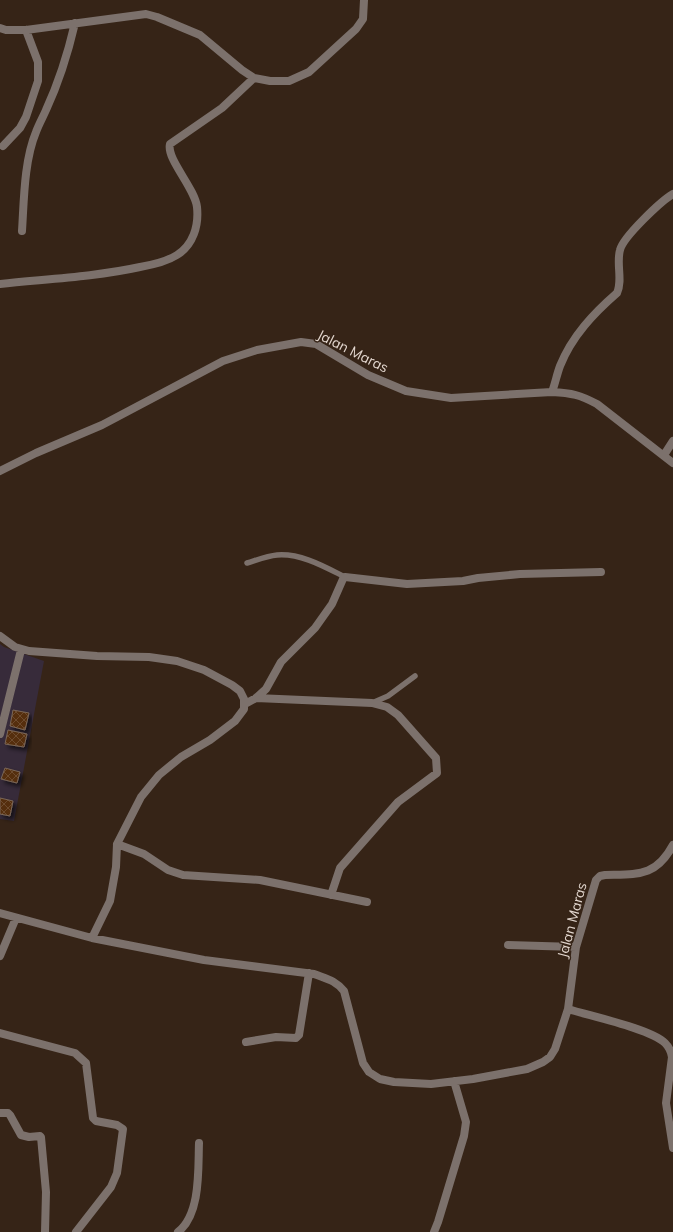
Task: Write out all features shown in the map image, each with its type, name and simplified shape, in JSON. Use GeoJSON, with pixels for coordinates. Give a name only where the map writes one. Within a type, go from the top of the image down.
{"type":"FeatureCollection","features":[{"type":"Feature","properties":{"kind":"street"},"geometry":{"type":"LineString","coordinates":[[0,28],[6,30],[26,30],[146,14],[200,35],[242,70],[254,78],[270,82],[289,81],[309,72],[361,23],[364,14],[364,0]]}},
{"type":"Feature","properties":{"kind":"street"},"geometry":{"type":"LineString","coordinates":[[22,231],[27,174],[35,132],[47,109],[68,52],[75,23]]}},
{"type":"Feature","properties":{"kind":"street"},"geometry":{"type":"LineString","coordinates":[[3,146],[20,128],[26,117],[37,85],[38,62],[26,30]]}},
{"type":"Feature","properties":{"kind":"street"},"geometry":{"type":"LineString","coordinates":[[0,284],[116,272],[160,263],[177,255],[188,246],[194,236],[197,225],[197,206],[188,184],[172,157],[170,144],[222,108],[254,78]]}},
{"type":"Feature","properties":{"kind":"street"},"geometry":{"type":"LineString","coordinates":[[552,392],[561,365],[575,338],[587,321],[617,293],[620,287],[618,267],[620,250],[623,242],[655,209],[673,194]]}},
{"type":"Feature","properties":{"kind":"street","name":"Jalan Maras"},"geometry":{"type":"LineString","coordinates":[[0,471],[36,453],[102,425],[223,361],[257,350],[301,342],[316,344],[368,375],[406,391],[451,398],[569,392],[584,397],[597,404],[673,463]]}},
{"type":"Feature","properties":{"kind":"street"},"geometry":{"type":"LineString","coordinates":[[664,455],[673,441]]}},
{"type":"Feature","properties":{"kind":"street"},"geometry":{"type":"LineString","coordinates":[[245,704],[256,698],[266,689],[281,662],[315,628],[332,604],[345,577],[407,584],[463,581],[520,574],[601,572]]}},
{"type":"Feature","properties":{"kind":"street"},"geometry":{"type":"LineString","coordinates":[[0,636],[15,648],[21,650],[178,661],[204,670],[232,685],[240,691],[244,699],[245,704],[243,712],[235,721],[210,740],[181,757],[159,775],[141,798],[117,844],[116,867],[110,901],[92,938]]}},
{"type":"Feature","properties":{"kind":"street"},"geometry":{"type":"LineString","coordinates":[[0,734],[21,650]]}},
{"type":"Feature","properties":{"kind":"street"},"geometry":{"type":"LineString","coordinates":[[256,698],[372,703],[387,707],[398,715],[436,758],[437,773],[398,802],[340,868],[331,895]]}},
{"type":"Feature","properties":{"kind":"street"},"geometry":{"type":"LineString","coordinates":[[117,844],[144,854],[168,870],[183,875],[260,880],[367,902]]}},
{"type":"Feature","properties":{"kind":"street","name":"Jalan Maras"},"geometry":{"type":"LineString","coordinates":[[0,913],[92,938],[204,960],[310,973],[338,983],[344,991],[363,1064],[369,1072],[380,1079],[394,1082],[431,1084],[527,1069],[550,1057],[555,1048],[568,1009],[576,947],[596,880],[600,876],[605,875],[642,873],[649,871],[662,862],[668,855],[673,845]]}},
{"type":"Feature","properties":{"kind":"street"},"geometry":{"type":"LineString","coordinates":[[0,956],[16,918]]}},
{"type":"Feature","properties":{"kind":"street"},"geometry":{"type":"LineString","coordinates":[[508,945],[576,947]]}},
{"type":"Feature","properties":{"kind":"street"},"geometry":{"type":"LineString","coordinates":[[246,1042],[276,1037],[296,1038],[299,1035],[310,973]]}},
{"type":"Feature","properties":{"kind":"street"},"geometry":{"type":"LineString","coordinates":[[568,1009],[638,1030],[661,1040],[670,1050],[672,1057],[666,1104],[673,1148]]}},
{"type":"Feature","properties":{"kind":"street"},"geometry":{"type":"LineString","coordinates":[[0,1033],[75,1053],[86,1063],[93,1118],[96,1121],[117,1125],[123,1129],[117,1173],[112,1187],[76,1232]]}},
{"type":"Feature","properties":{"kind":"street"},"geometry":{"type":"LineString","coordinates":[[434,1232],[464,1136],[466,1122],[454,1081]]}},
{"type":"Feature","properties":{"kind":"street"},"geometry":{"type":"LineString","coordinates":[[0,1113],[8,1113],[10,1115],[21,1135],[41,1137],[46,1192],[45,1232]]}},
{"type":"Feature","properties":{"kind":"street"},"geometry":{"type":"LineString","coordinates":[[178,1232],[190,1214],[197,1194],[199,1143]]}},
{"type":"Feature","properties":{"kind":"lane"},"geometry":{"type":"LineString","coordinates":[[246,563],[269,556],[286,555],[315,563],[345,577]]}},
{"type":"Feature","properties":{"kind":"lane"},"geometry":{"type":"LineString","coordinates":[[372,703],[388,696],[415,676]]}},
{"type":"Feature","properties":{"kind":"shaded area"},"geometry":{"type":"Polygon","coordinates":[[[0,644],[4,647],[44,661],[14,821],[0,819],[0,644]]]}},
{"type":"Feature","properties":{"kind":"building"},"geometry":{"type":"Polygon","coordinates":[[[13,710],[29,713],[25,730],[10,726],[13,710]]]}},
{"type":"Feature","properties":{"kind":"building"},"geometry":{"type":"Polygon","coordinates":[[[8,730],[27,734],[24,747],[5,744],[8,730]]]}},
{"type":"Feature","properties":{"kind":"building"},"geometry":{"type":"Polygon","coordinates":[[[5,768],[20,772],[17,783],[1,779],[5,768]]]}},
{"type":"Feature","properties":{"kind":"building"},"geometry":{"type":"Polygon","coordinates":[[[0,798],[13,801],[10,816],[0,814],[0,798]]]}}]}
